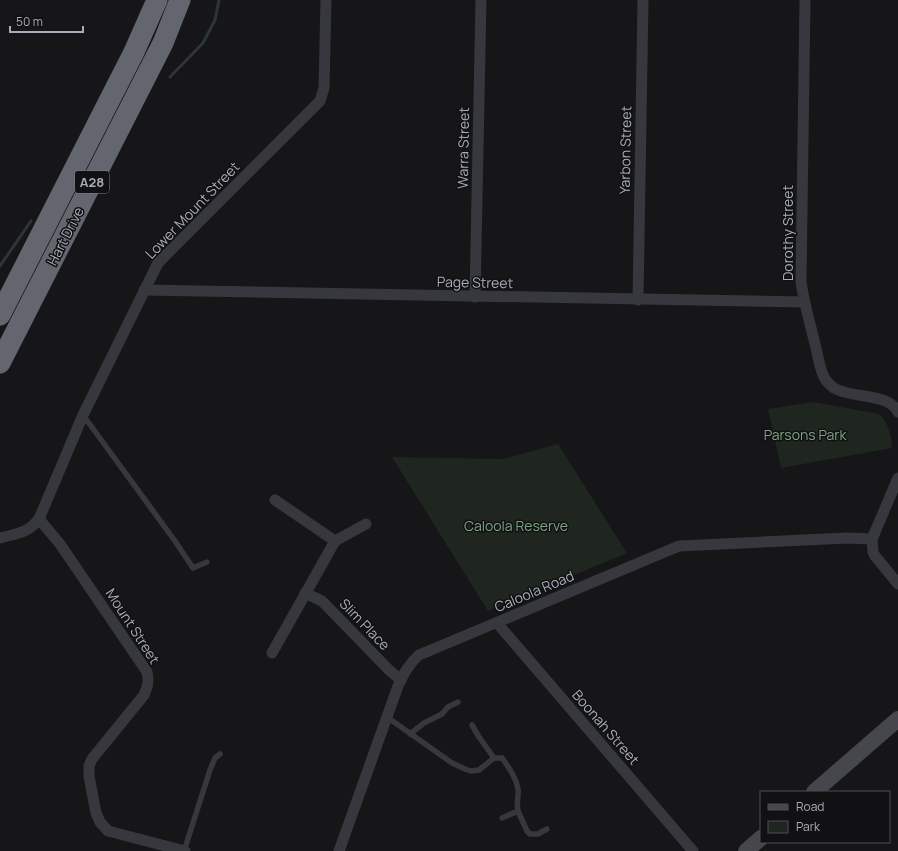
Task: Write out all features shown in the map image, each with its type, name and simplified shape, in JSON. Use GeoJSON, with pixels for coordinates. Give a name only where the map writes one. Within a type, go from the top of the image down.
{"type":"FeatureCollection","features":[{"type":"Feature","properties":{"kind":"highway","name":"Hart Drive"},"geometry":{"type":"LineString","coordinates":[[0,315],[131,59],[157,0]]}},
{"type":"Feature","properties":{"kind":"highway","name":"Hart Drive"},"geometry":{"type":"LineString","coordinates":[[0,363],[163,43],[180,0]]}},
{"type":"Feature","properties":{"kind":"street","name":"Lower Mount Street"},"geometry":{"type":"LineString","coordinates":[[0,538],[24,532],[32,528],[38,519],[83,415],[158,263],[320,101],[324,88],[326,0]]}},
{"type":"Feature","properties":{"kind":"street","name":"Warra Street"},"geometry":{"type":"LineString","coordinates":[[476,297],[481,0]]}},
{"type":"Feature","properties":{"kind":"street","name":"Yarbon Street"},"geometry":{"type":"LineString","coordinates":[[638,300],[643,0]]}},
{"type":"Feature","properties":{"kind":"street","name":"Dorothy Street"},"geometry":{"type":"LineString","coordinates":[[805,0],[801,282],[804,302],[821,368],[827,382],[834,388],[843,392],[883,400],[890,404],[898,412]]}},
{"type":"Feature","properties":{"kind":"street","name":"Page Street"},"geometry":{"type":"LineString","coordinates":[[144,290],[804,302]]}},
{"type":"Feature","properties":{"kind":"street"},"geometry":{"type":"LineString","coordinates":[[898,478],[872,539],[873,552],[875,556],[898,584]]}},
{"type":"Feature","properties":{"kind":"street"},"geometry":{"type":"LineString","coordinates":[[275,500],[335,541]]}},
{"type":"Feature","properties":{"kind":"street","name":"Mount Street"},"geometry":{"type":"LineString","coordinates":[[38,519],[60,544],[146,672],[148,680],[148,687],[144,695],[92,759],[89,766],[89,776],[96,814],[100,822],[108,831],[185,851]]}},
{"type":"Feature","properties":{"kind":"street"},"geometry":{"type":"LineString","coordinates":[[272,654],[335,541],[366,524]]}},
{"type":"Feature","properties":{"kind":"street","name":"Caloola Road"},"geometry":{"type":"LineString","coordinates":[[339,851],[400,680],[412,661],[419,655],[680,546],[847,538],[872,539]]}},
{"type":"Feature","properties":{"kind":"street","name":"Slim Place"},"geometry":{"type":"LineString","coordinates":[[305,593],[322,601],[388,670],[400,680]]}},
{"type":"Feature","properties":{"kind":"street","name":"Boonah Street"},"geometry":{"type":"LineString","coordinates":[[497,623],[693,851]]}},
{"type":"Feature","properties":{"kind":"street"},"geometry":{"type":"LineString","coordinates":[[815,791],[898,719]]}},
{"type":"Feature","properties":{"kind":"street"},"geometry":{"type":"LineString","coordinates":[[746,851],[760,839]]}},
{"type":"Feature","properties":{"kind":"lane"},"geometry":{"type":"LineString","coordinates":[[83,415],[193,568],[207,562]]}},
{"type":"Feature","properties":{"kind":"lane"},"geometry":{"type":"LineString","coordinates":[[410,734],[424,723],[442,714],[448,707],[458,702]]}},
{"type":"Feature","properties":{"kind":"lane"},"geometry":{"type":"LineString","coordinates":[[387,717],[452,763],[465,769],[471,771],[479,770],[494,758],[502,758],[513,774],[518,789],[517,807],[527,832],[530,834],[538,834],[548,830]]}},
{"type":"Feature","properties":{"kind":"lane"},"geometry":{"type":"LineString","coordinates":[[472,725],[494,758]]}},
{"type":"Feature","properties":{"kind":"lane"},"geometry":{"type":"LineString","coordinates":[[185,851],[210,770],[215,758],[220,754]]}},
{"type":"Feature","properties":{"kind":"lane"},"geometry":{"type":"LineString","coordinates":[[502,818],[518,811]]}},
{"type":"Feature","properties":{"kind":"green space","name":"Parsons Park"},"geometry":{"type":"Polygon","coordinates":[[[814,402],[879,414],[885,421],[889,430],[892,448],[781,468],[768,409],[814,402]]]}},
{"type":"Feature","properties":{"kind":"green space","name":"Caloola Reserve"},"geometry":{"type":"Polygon","coordinates":[[[558,444],[627,553],[488,611],[392,457],[502,459],[558,444]]]}},
{"type":"Feature","properties":{"kind":"waterway"},"geometry":{"type":"LineString","coordinates":[[170,77],[203,43],[215,20],[219,0]]}},
{"type":"Feature","properties":{"kind":"waterway"},"geometry":{"type":"LineString","coordinates":[[0,266],[31,221]]}}]}
